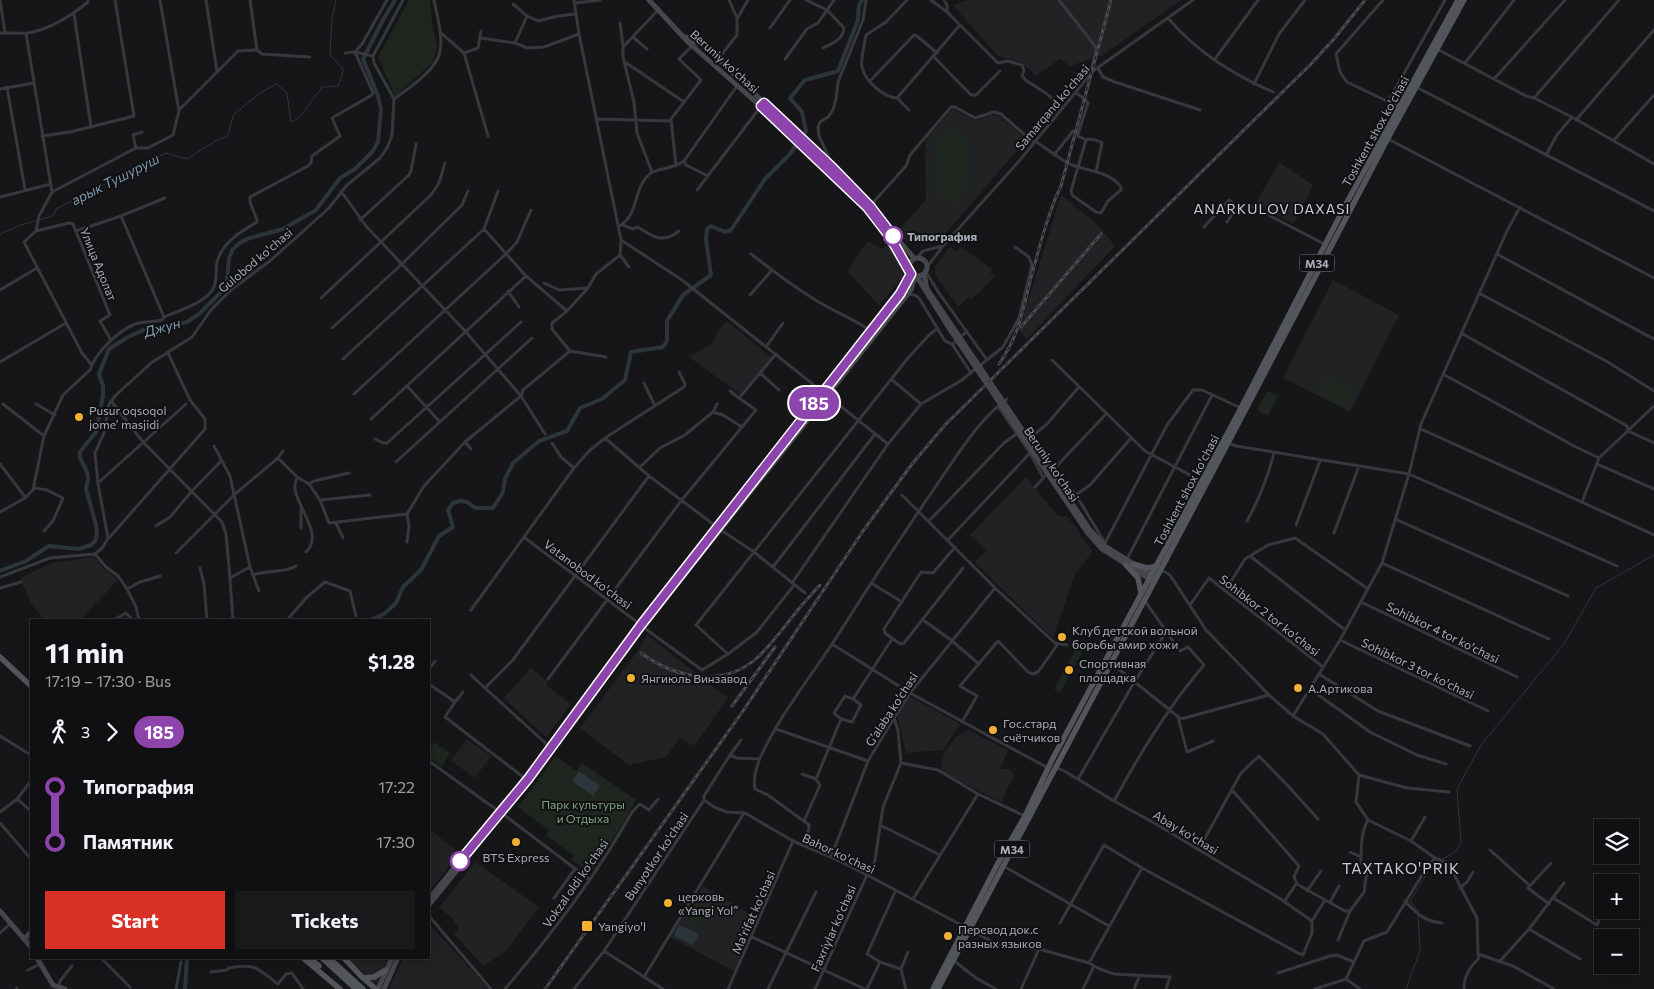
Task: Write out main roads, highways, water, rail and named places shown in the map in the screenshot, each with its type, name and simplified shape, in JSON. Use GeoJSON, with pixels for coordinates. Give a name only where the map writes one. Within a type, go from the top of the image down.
{"type":"FeatureCollection","features":[{"type":"Feature","properties":{"kind":"main road","name":"Beruniy ko'chasi"},"geometry":{"type":"LineString","coordinates":[[649,0],[686,37],[700,44],[713,54],[762,105]]}},
{"type":"Feature","properties":{"kind":"main road","name":"Beruniy ko'chasi"},"geometry":{"type":"LineString","coordinates":[[653,0],[659,10],[691,46],[793,133],[870,206],[902,246],[916,258],[925,262],[927,289],[1075,509],[1101,545],[1153,578]]}},
{"type":"Feature","properties":{"kind":"main road","name":"Toshkent shox ko'chasi"},"geometry":{"type":"LineString","coordinates":[[938,989],[1025,816],[1228,443],[1416,87],[1458,0]]}},
{"type":"Feature","properties":{"kind":"main road","name":"Toshkent shox ko'chasi"},"geometry":{"type":"LineString","coordinates":[[1159,568],[1346,204],[1399,108],[1437,49],[1464,0]]}},
{"type":"Feature","properties":{"kind":"main road"},"geometry":{"type":"LineString","coordinates":[[691,46],[700,44]]}},
{"type":"Feature","properties":{"kind":"main road"},"geometry":{"type":"LineString","coordinates":[[720,71],[725,71],[724,65]]}},
{"type":"Feature","properties":{"kind":"main road","name":"Beruniy ko'chasi"},"geometry":{"type":"LineString","coordinates":[[832,169],[867,207],[890,237],[908,268],[951,327]]}},
{"type":"Feature","properties":{"kind":"main road"},"geometry":{"type":"LineString","coordinates":[[908,268],[910,262],[916,258]]}},
{"type":"Feature","properties":{"kind":"main road"},"geometry":{"type":"LineString","coordinates":[[825,394],[914,275],[926,271]]}},
{"type":"Feature","properties":{"kind":"main road"},"geometry":{"type":"LineString","coordinates":[[430,904],[552,749],[642,626],[718,528],[909,292],[914,275]]}},
{"type":"Feature","properties":{"kind":"main road"},"geometry":{"type":"LineString","coordinates":[[909,292],[918,290],[925,293]]}},
{"type":"Feature","properties":{"kind":"main road"},"geometry":{"type":"LineString","coordinates":[[1128,563],[1147,568],[1159,568]]}},
{"type":"Feature","properties":{"kind":"main road"},"geometry":{"type":"LineString","coordinates":[[1128,563],[1140,580],[1142,598]]}},
{"type":"Feature","properties":{"kind":"main road","name":"Toshkent shox ko'chasi"},"geometry":{"type":"LineString","coordinates":[[1000,864],[1030,818],[1051,768],[1111,663],[1116,648]]}},
{"type":"Feature","properties":{"kind":"main road"},"geometry":{"type":"LineString","coordinates":[[0,657],[30,685]]}},
{"type":"Feature","properties":{"kind":"main road"},"geometry":{"type":"LineString","coordinates":[[430,897],[502,813],[552,749]]}},
{"type":"Feature","properties":{"kind":"main road"},"geometry":{"type":"LineString","coordinates":[[0,911],[30,946]]}},
{"type":"Feature","properties":{"kind":"main road","name":"Toshkent shox ko'chasi"},"geometry":{"type":"LineString","coordinates":[[933,989],[967,929]]}},
{"type":"Feature","properties":{"kind":"main road"},"geometry":{"type":"LineString","coordinates":[[25,938],[30,933]]}},
{"type":"Feature","properties":{"kind":"main road"},"geometry":{"type":"LineString","coordinates":[[38,959],[49,979],[58,988],[65,989]]}},
{"type":"Feature","properties":{"kind":"main road"},"geometry":{"type":"LineString","coordinates":[[304,959],[340,989]]}},
{"type":"Feature","properties":{"kind":"main road"},"geometry":{"type":"LineString","coordinates":[[310,959],[345,989]]}},
{"type":"Feature","properties":{"kind":"main road"},"geometry":{"type":"LineString","coordinates":[[323,959],[356,989]]}},
{"type":"Feature","properties":{"kind":"main road"},"geometry":{"type":"LineString","coordinates":[[330,959],[363,989]]}},
{"type":"Feature","properties":{"kind":"main road"},"geometry":{"type":"LineString","coordinates":[[341,959],[370,989]]}},
{"type":"Feature","properties":{"kind":"main road"},"geometry":{"type":"LineString","coordinates":[[345,959],[363,978],[377,989],[392,959]]}},
{"type":"Feature","properties":{"kind":"main road"},"geometry":{"type":"LineString","coordinates":[[384,989],[398,959]]}},
{"type":"Feature","properties":{"kind":"main road"},"geometry":{"type":"LineString","coordinates":[[363,978],[374,977],[386,970]]}},
{"type":"Feature","properties":{"kind":"waterway","name":"арык Тушуруш"},"geometry":{"type":"LineString","coordinates":[[0,234],[21,225],[53,216],[56,209],[166,153],[187,159],[217,140],[227,137],[234,114],[260,93],[277,84],[287,93],[291,122],[299,118],[322,87],[338,86],[342,76],[343,69],[330,55],[332,18],[336,0]]}},
{"type":"Feature","properties":{"kind":"waterway","name":"Джун"},"geometry":{"type":"LineString","coordinates":[[0,571],[26,561],[49,546],[79,549],[91,545],[95,541],[97,535],[96,525],[86,489],[87,472],[80,458],[80,452],[96,432],[103,396],[103,386],[99,374],[109,349],[128,337],[148,328],[187,322],[199,314],[224,289],[227,281],[229,258],[233,249],[241,242],[250,238],[283,229],[316,210],[340,178],[355,169],[373,151],[378,142],[381,109],[378,96],[363,59],[395,0]]}},
{"type":"Feature","properties":{"kind":"waterway"},"geometry":{"type":"LineString","coordinates":[[373,619],[384,614],[396,603],[403,587],[421,570],[439,536],[453,527],[448,510],[453,503],[460,501],[467,502],[475,508],[493,508],[503,492],[505,479],[513,463],[539,441],[567,431],[580,408],[602,399],[625,380],[631,352],[663,347],[667,341],[667,321],[683,295],[711,275],[706,240],[707,229],[711,226],[725,232],[731,230],[765,179],[790,154],[806,131],[802,112],[790,98],[805,80],[838,71],[858,20],[859,6],[862,0]]}},
{"type":"Feature","properties":{"kind":"waterway"},"geometry":{"type":"LineString","coordinates":[[1443,859],[1455,852],[1461,844],[1457,789],[1481,745],[1564,644],[1596,588],[1654,555]]}},
{"type":"Feature","properties":{"kind":"waterway"},"geometry":{"type":"LineString","coordinates":[[1406,989],[1420,951],[1418,911],[1410,901],[1431,867],[1440,861]]}},
{"type":"Feature","properties":{"kind":"waterway"},"geometry":{"type":"LineString","coordinates":[[185,989],[187,959]]}},
{"type":"Feature","properties":{"kind":"railway"},"geometry":{"type":"LineString","coordinates":[[999,364],[1012,342],[1020,321],[1045,229],[1061,186],[1111,0]]}},
{"type":"Feature","properties":{"kind":"railway"},"geometry":{"type":"LineString","coordinates":[[545,989],[743,711],[863,531],[912,464],[945,425],[1310,65],[1334,39],[1365,0]]}},
{"type":"Feature","properties":{"kind":"railway"},"geometry":{"type":"LineString","coordinates":[[1021,327],[1101,234]]}},
{"type":"Feature","properties":{"kind":"railway"},"geometry":{"type":"LineString","coordinates":[[641,653],[669,669],[684,673],[699,676],[729,673],[744,667],[757,658],[820,585]]}},
{"type":"Feature","properties":{"kind":"railway"},"geometry":{"type":"LineString","coordinates":[[732,706],[775,647]]}},
{"type":"Feature","properties":{"kind":"place","name":"Типография"},"geometry":{"type":"Point","coordinates":[893,236]}},
{"type":"Feature","properties":{"kind":"place","name":"Pusur oqsoqol jome’ masjidi"},"geometry":{"type":"Point","coordinates":[79,417]}},
{"type":"Feature","properties":{"kind":"place","name":"Клуб детской вольной борьбы амир хожи"},"geometry":{"type":"Point","coordinates":[1062,637]}},
{"type":"Feature","properties":{"kind":"place","name":"Спортивная площадка"},"geometry":{"type":"Point","coordinates":[1069,670]}},
{"type":"Feature","properties":{"kind":"place","name":"Янгиюль Винзавод"},"geometry":{"type":"Point","coordinates":[631,678]}},
{"type":"Feature","properties":{"kind":"place","name":"А.Артикова"},"geometry":{"type":"Point","coordinates":[1298,688]}},
{"type":"Feature","properties":{"kind":"place","name":"Гос.стард счётчиков"},"geometry":{"type":"Point","coordinates":[993,730]}},
{"type":"Feature","properties":{"kind":"place","name":"BTS Express"},"geometry":{"type":"Point","coordinates":[516,842]}},
{"type":"Feature","properties":{"kind":"place","name":"церковь «Yangi Yol”"},"geometry":{"type":"Point","coordinates":[668,903]}},
{"type":"Feature","properties":{"kind":"place","name":"Yangiyo'l"},"geometry":{"type":"Point","coordinates":[587,926]}},
{"type":"Feature","properties":{"kind":"place","name":"Перевод док.с разных языков"},"geometry":{"type":"Point","coordinates":[948,936]}},
{"type":"Feature","properties":{"kind":"district","name":"ANARKULOV DAXASI"},"geometry":{"type":"Point","coordinates":[1272,208]}},
{"type":"Feature","properties":{"kind":"district","name":"TAXTAKO'PRIK"},"geometry":{"type":"Point","coordinates":[1401,868]}},
{"type":"Feature","properties":{"kind":"park label","name":"Парк культуры и Отдыха"},"geometry":{"type":"Point","coordinates":[583,811]}}]}
